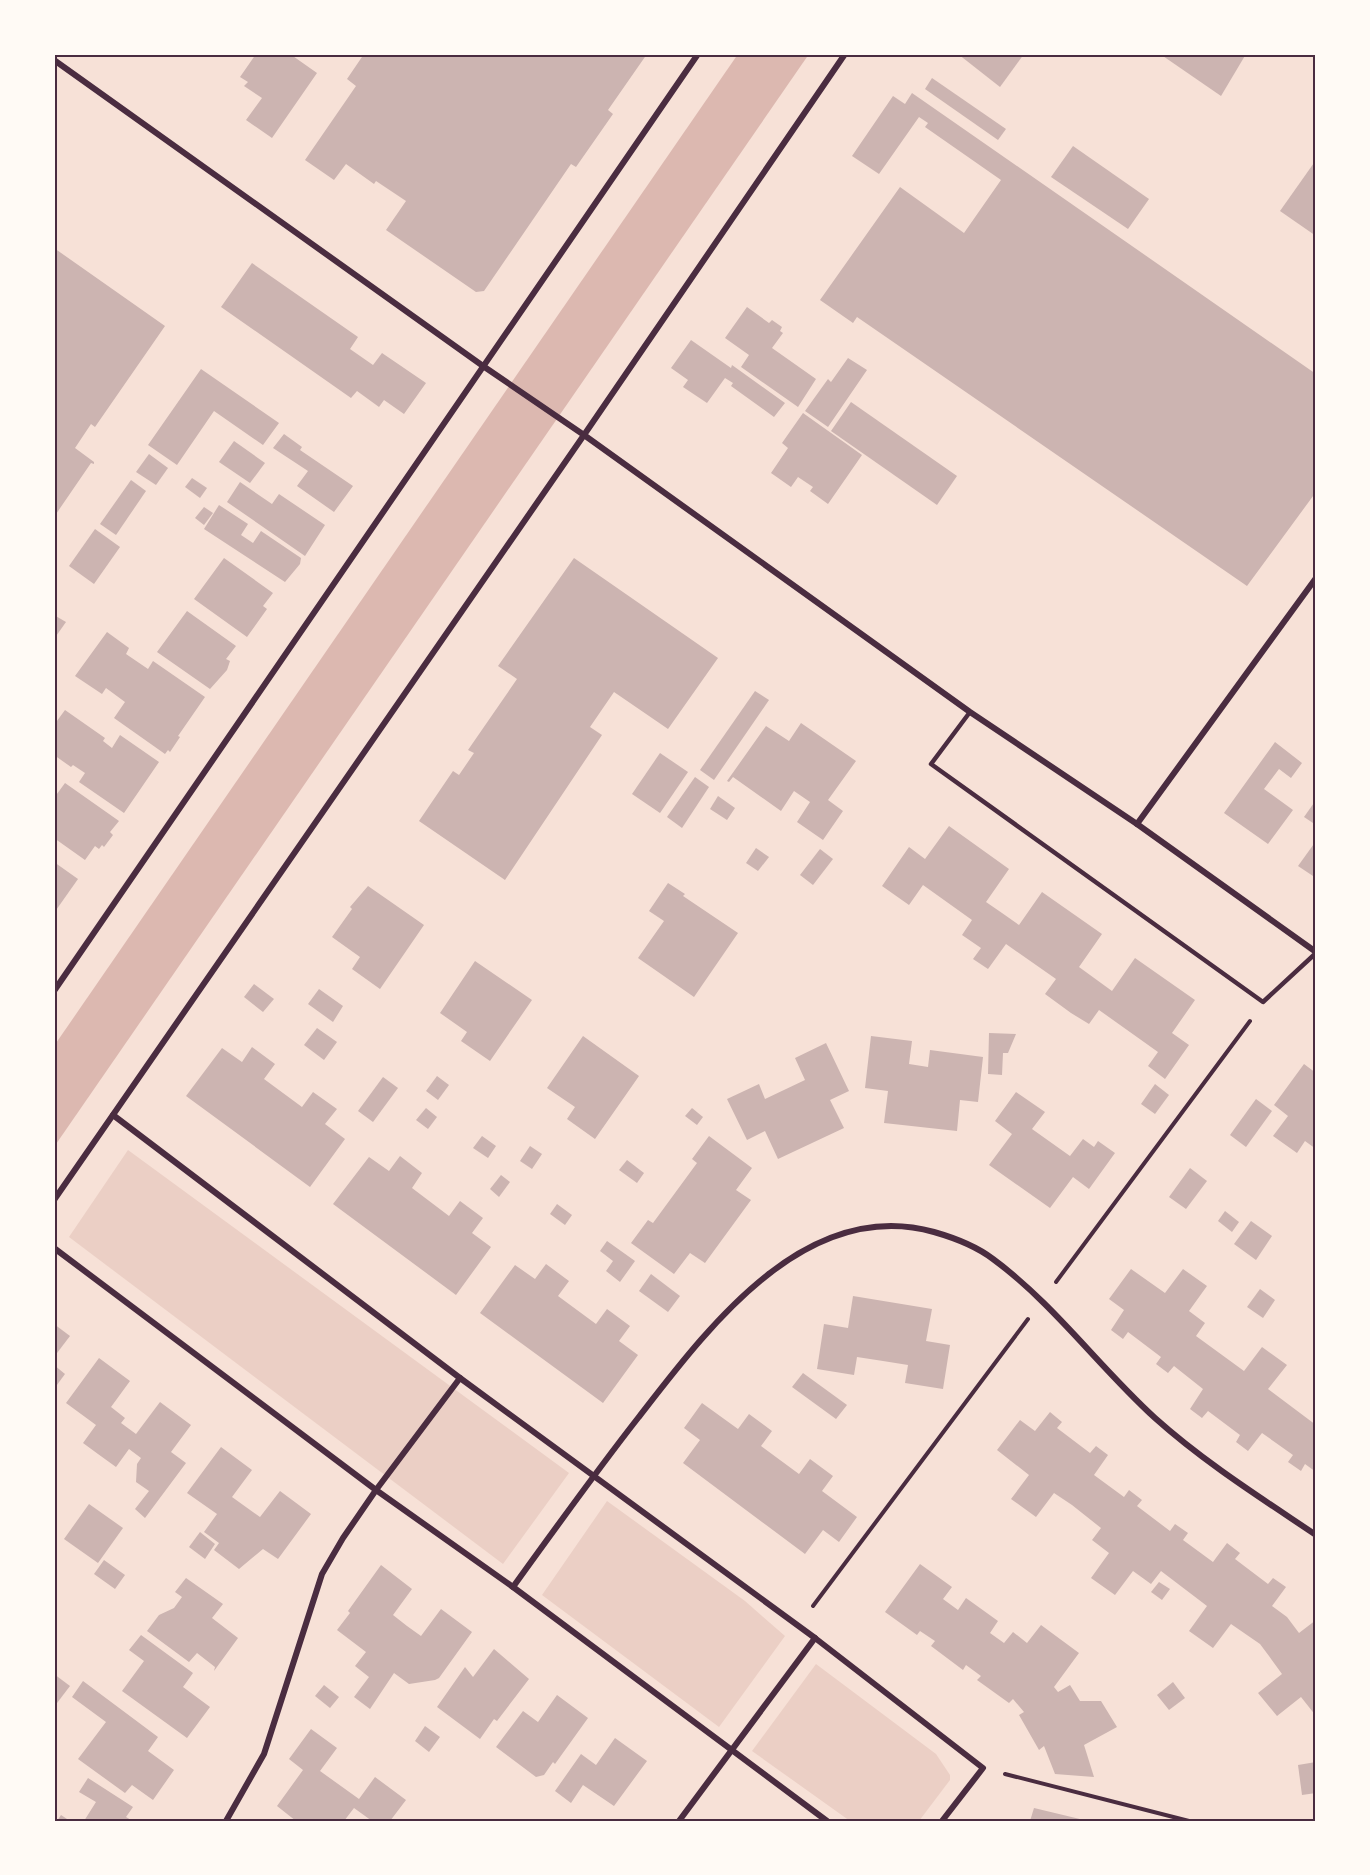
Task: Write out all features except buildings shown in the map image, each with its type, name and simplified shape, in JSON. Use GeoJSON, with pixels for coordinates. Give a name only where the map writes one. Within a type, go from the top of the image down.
{"type":"FeatureCollection","features":[{"type":"Feature","properties":{"kind":"street"},"geometry":{"type":"LineString","coordinates":[[54,991],[698,54]]}},
{"type":"Feature","properties":{"kind":"street"},"geometry":{"type":"LineString","coordinates":[[54,1200],[845,54]]}},
{"type":"Feature","properties":{"kind":"street"},"geometry":{"type":"LineString","coordinates":[[54,60],[483,366],[584,435],[970,712],[1137,824],[1316,953]]}},
{"type":"Feature","properties":{"kind":"street"},"geometry":{"type":"LineString","coordinates":[[1137,824],[1316,578]]}},
{"type":"Feature","properties":{"kind":"street"},"geometry":{"type":"LineString","coordinates":[[113,1114],[460,1378],[815,1638],[983,1768],[942,1821]]}},
{"type":"Feature","properties":{"kind":"street"},"geometry":{"type":"LineString","coordinates":[[513,1587],[593,1476],[681,1363],[724,1313],[770,1273],[801,1251],[838,1235],[872,1227],[912,1226],[956,1238],[992,1258],[1042,1301],[1155,1418],[1200,1455],[1316,1535]]}},
{"type":"Feature","properties":{"kind":"street"},"geometry":{"type":"LineString","coordinates":[[54,1248],[376,1490],[513,1587],[827,1821]]}},
{"type":"Feature","properties":{"kind":"street"},"geometry":{"type":"LineString","coordinates":[[226,1821],[264,1755],[322,1574],[343,1538],[376,1490],[460,1378]]}},
{"type":"Feature","properties":{"kind":"street"},"geometry":{"type":"LineString","coordinates":[[680,1821],[815,1638]]}},
{"type":"Feature","properties":{"kind":"lane"},"geometry":{"type":"LineString","coordinates":[[970,712],[931,764],[1263,1002],[1316,953]]}},
{"type":"Feature","properties":{"kind":"path"},"geometry":{"type":"LineString","coordinates":[[798,1626],[1263,1002]]}},
{"type":"Feature","properties":{"kind":"path"},"geometry":{"type":"LineString","coordinates":[[983,1768],[1189,1821]]}},
{"type":"Feature","properties":{"kind":"shaded area"},"geometry":{"type":"Polygon","coordinates":[[[738,54],[809,54],[54,1147],[54,1046],[738,54]]]}},
{"type":"Feature","properties":{"kind":"shaded area"},"geometry":{"type":"Polygon","coordinates":[[[128,1150],[569,1473],[503,1564],[69,1237],[128,1150]]]}},
{"type":"Feature","properties":{"kind":"shaded area"},"geometry":{"type":"Polygon","coordinates":[[[607,1501],[745,1601],[785,1636],[719,1727],[542,1595],[607,1501]]]}},
{"type":"Feature","properties":{"kind":"shaded area"},"geometry":{"type":"Polygon","coordinates":[[[816,1664],[936,1754],[950,1775],[950,1780],[919,1821],[850,1821],[752,1751],[816,1664]]]}}]}
